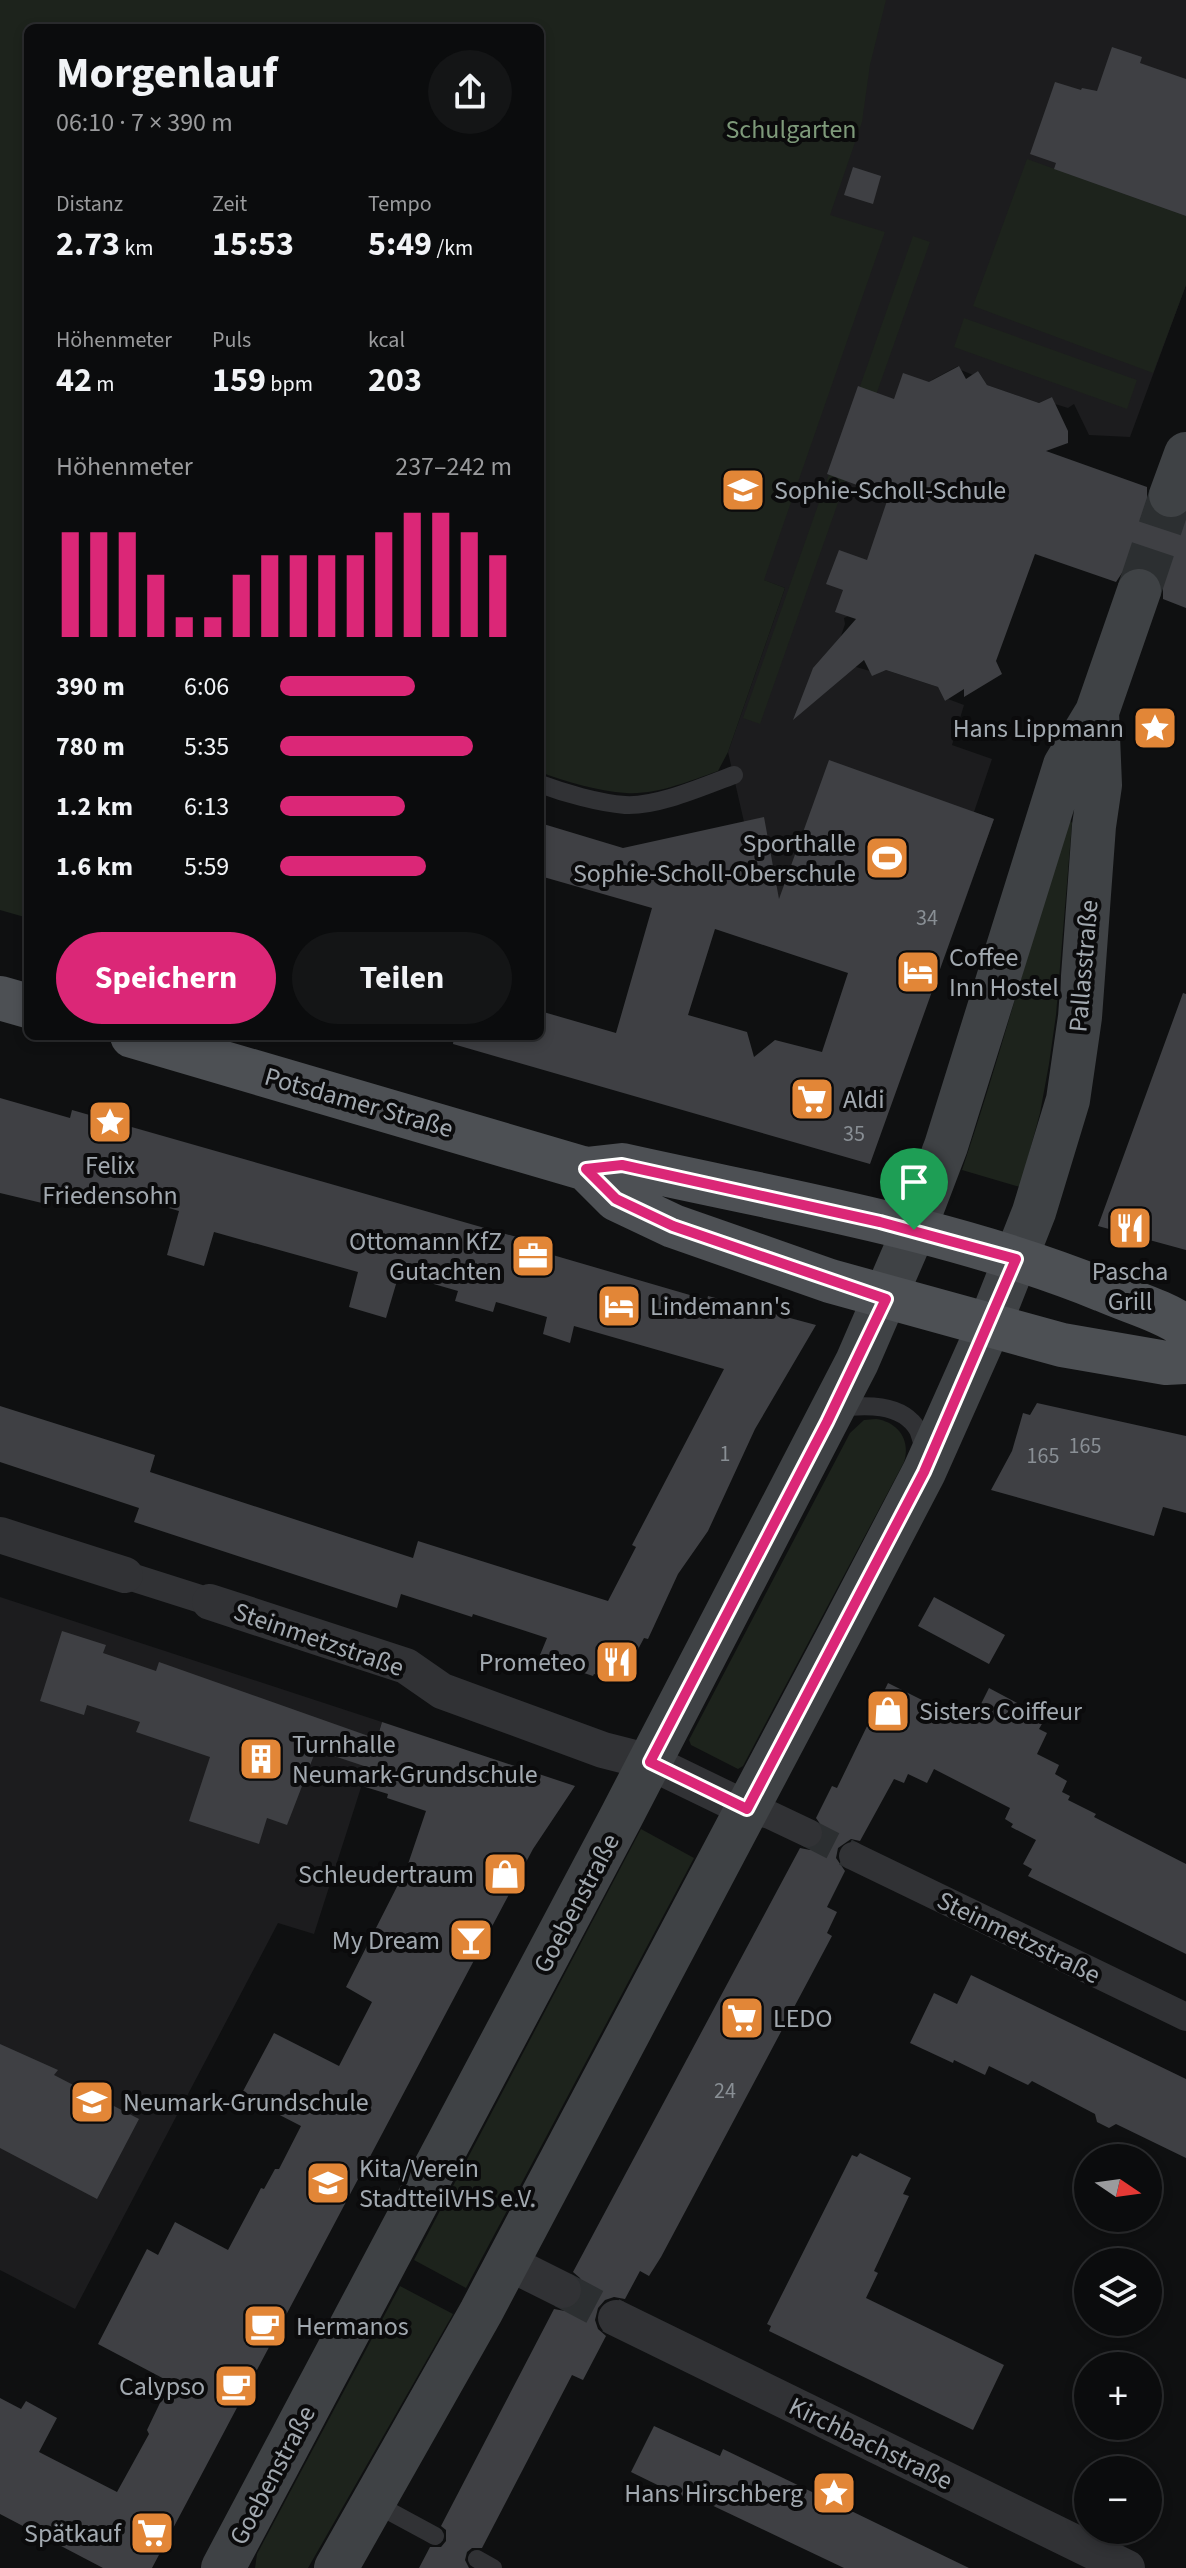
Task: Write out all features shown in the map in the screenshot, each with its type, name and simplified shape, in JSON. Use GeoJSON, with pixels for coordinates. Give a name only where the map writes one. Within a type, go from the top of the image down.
{"type":"FeatureCollection","features":[{"type":"Feature","properties":{"kind":"main road","name":"Pallasstraße"},"geometry":{"type":"LineString","coordinates":[[914,1230],[946,1146],[1065,765],[1097,712],[1139,591]]}},
{"type":"Feature","properties":{"kind":"main road","name":"Pallasstraße"},"geometry":{"type":"LineString","coordinates":[[1016,1259],[1054,1151],[1068,1100],[1075,1058],[1100,785],[1097,712]]}},
{"type":"Feature","properties":{"kind":"main road"},"geometry":{"type":"LineString","coordinates":[[0,998],[24,1005]]}},
{"type":"Feature","properties":{"kind":"main road","name":"Potsdamer Straße"},"geometry":{"type":"LineString","coordinates":[[146,1040],[586,1169],[622,1165],[914,1230],[1016,1259],[1091,1285],[1186,1327]]}},
{"type":"Feature","properties":{"kind":"main road","name":"Potsdamer Straße"},"geometry":{"type":"LineString","coordinates":[[586,1169],[616,1199],[673,1226],[886,1299],[1062,1345],[1166,1363],[1186,1362]]}},
{"type":"Feature","properties":{"kind":"main road","name":"Goebenstraße"},"geometry":{"type":"LineString","coordinates":[[225,2567],[834,1409],[886,1299],[914,1230]]}},
{"type":"Feature","properties":{"kind":"main road"},"geometry":{"type":"LineString","coordinates":[[336,2568],[507,2262],[927,1465],[1016,1259]]}},
{"type":"Feature","properties":{"kind":"street","name":"Steinmetzstraße"},"geometry":{"type":"LineString","coordinates":[[0,1535],[406,1666],[442,1691],[603,1750],[650,1762],[747,1809],[770,1815],[808,1833]]}},
{"type":"Feature","properties":{"kind":"street","name":"Steinmetzstraße"},"geometry":{"type":"LineString","coordinates":[[853,1856],[1186,2017]]}},
{"type":"Feature","properties":{"kind":"street"},"geometry":{"type":"LineString","coordinates":[[507,2262],[563,2290]]}},
{"type":"Feature","properties":{"kind":"street","name":"Kirchbachstraße"},"geometry":{"type":"LineString","coordinates":[[616,2318],[1127,2568]]}},
{"type":"Feature","properties":{"kind":"lane"},"geometry":{"type":"LineString","coordinates":[[544,785],[626,805],[680,796],[734,775]]}},
{"type":"Feature","properties":{"kind":"lane"},"geometry":{"type":"LineString","coordinates":[[834,1409],[877,1406],[902,1415],[919,1432],[927,1465]]}},
{"type":"Feature","properties":{"kind":"lane"},"geometry":{"type":"LineString","coordinates":[[374,2503],[435,2536]]}},
{"type":"Feature","properties":{"kind":"shaded area","name":"Sophie-Scholl-Schule"},"geometry":{"type":"Polygon","coordinates":[[[769,0],[1186,0],[1186,285],[1130,437],[1089,435],[1074,404],[1068,408],[1055,404],[1052,397],[1039,403],[987,385],[978,371],[973,375],[958,366],[932,380],[858,611],[844,618],[841,636],[856,667],[870,671],[886,670],[938,687],[945,701],[948,699],[964,705],[952,745],[992,759],[974,812],[994,819],[961,912],[933,902],[922,932],[761,896],[728,752],[785,588],[586,515],[769,0]]]}},
{"type":"Feature","properties":{"kind":"shaded area","name":"Neumark-Grundschule"},"geometry":{"type":"Polygon","coordinates":[[[0,1597],[382,1722],[314,1934],[278,1923],[75,2309],[0,2270],[0,1597]]]}},
{"type":"Feature","properties":{"kind":"green space","name":"Schulgarten"},"geometry":{"type":"Polygon","coordinates":[[[0,0],[886,0],[870,65],[862,122],[830,215],[885,232],[764,580],[785,588],[728,752],[718,771],[673,786],[638,793],[593,788],[544,773],[544,24],[24,24],[24,917],[0,910],[0,0]]]}},
{"type":"Feature","properties":{"kind":"green space"},"geometry":{"type":"Polygon","coordinates":[[[1027,159],[1186,216],[1186,285],[1153,373],[973,306],[1027,159]]]}},
{"type":"Feature","properties":{"kind":"green space"},"geometry":{"type":"Polygon","coordinates":[[[913,236],[930,242],[760,724],[743,718],[913,236]]]}},
{"type":"Feature","properties":{"kind":"green space"},"geometry":{"type":"Polygon","coordinates":[[[964,318],[1137,380],[1127,409],[954,347],[964,318]]]}},
{"type":"Feature","properties":{"kind":"green space"},"geometry":{"type":"Polygon","coordinates":[[[1069,819],[1072,823],[1056,1015],[1040,1113],[1020,1187],[962,1170],[1069,819]]]}},
{"type":"Feature","properties":{"kind":"green space"},"geometry":{"type":"Polygon","coordinates":[[[876,1419],[891,1424],[901,1433],[906,1446],[904,1462],[743,1766],[738,1769],[691,1745],[689,1740],[850,1433],[864,1420],[876,1419]]]}},
{"type":"Feature","properties":{"kind":"green space"},"geometry":{"type":"Polygon","coordinates":[[[641,1829],[694,1858],[466,2288],[414,2260],[641,1829]]]}},
{"type":"Feature","properties":{"kind":"green space"},"geometry":{"type":"Polygon","coordinates":[[[400,2286],[453,2314],[308,2568],[255,2568],[257,2554],[400,2286]]]}},
{"type":"Feature","properties":{"kind":"building"},"geometry":{"type":"Polygon","coordinates":[[[1112,47],[1142,57],[1140,63],[1186,79],[1186,216],[1054,169],[1056,163],[1030,154],[1055,82],[1097,91],[1112,47]]]}},
{"type":"Feature","properties":{"kind":"building"},"geometry":{"type":"Polygon","coordinates":[[[853,167],[881,176],[873,204],[844,195],[853,167]]]}},
{"type":"Feature","properties":{"kind":"building"},"geometry":{"type":"Polygon","coordinates":[[[959,366],[966,379],[978,371],[987,385],[1039,403],[1052,397],[1068,431],[1068,443],[1046,451],[1147,487],[1151,510],[1162,518],[1175,520],[1186,515],[1186,608],[1163,599],[1163,586],[1157,574],[1148,568],[1134,567],[1122,573],[1116,582],[1035,554],[996,661],[1002,674],[964,697],[964,689],[945,701],[938,687],[886,670],[872,676],[864,660],[793,720],[813,668],[856,619],[835,612],[843,590],[826,584],[839,550],[867,560],[887,501],[875,496],[876,492],[827,474],[858,386],[894,399],[903,373],[929,382],[959,366]]]}},
{"type":"Feature","properties":{"kind":"building"},"geometry":{"type":"Polygon","coordinates":[[[829,760],[994,819],[870,1164],[453,1044],[454,1040],[544,1040],[544,1012],[616,1033],[652,908],[544,877],[544,824],[623,848],[764,817],[779,899],[829,760]],[[715,929],[688,1015],[747,1032],[754,1057],[775,1040],[822,1052],[848,973],[715,929]]]}},
{"type":"Feature","properties":{"kind":"building"},"geometry":{"type":"Polygon","coordinates":[[[1183,993],[1186,994],[1186,1250],[1098,1226],[1183,993]]]}},
{"type":"Feature","properties":{"kind":"building"},"geometry":{"type":"Polygon","coordinates":[[[0,1098],[70,1118],[72,1110],[541,1244],[539,1251],[707,1300],[708,1296],[816,1325],[755,1429],[708,1531],[678,1574],[648,1639],[644,1638],[625,1674],[618,1680],[593,1676],[554,1663],[555,1660],[540,1655],[547,1638],[473,1614],[472,1617],[401,1594],[397,1608],[134,1522],[139,1508],[0,1462],[0,1406],[155,1455],[150,1472],[413,1558],[418,1541],[608,1601],[636,1547],[632,1545],[724,1369],[574,1326],[570,1343],[543,1334],[547,1317],[496,1302],[493,1312],[455,1301],[458,1291],[399,1274],[386,1318],[349,1307],[358,1272],[214,1232],[204,1266],[167,1255],[179,1211],[117,1193],[114,1203],[46,1184],[42,1203],[0,1193],[0,1098]]]}},
{"type":"Feature","properties":{"kind":"building"},"geometry":{"type":"Polygon","coordinates":[[[1037,1403],[1186,1436],[1186,1513],[1163,1507],[1154,1536],[991,1490],[1012,1451],[1023,1413],[1030,1415],[1037,1403]]]}},
{"type":"Feature","properties":{"kind":"building"},"geometry":{"type":"Polygon","coordinates":[[[934,1597],[1005,1635],[989,1664],[918,1626],[934,1597]]]}},
{"type":"Feature","properties":{"kind":"building"},"geometry":{"type":"Polygon","coordinates":[[[62,1631],[106,1645],[103,1653],[156,1671],[159,1662],[377,1739],[382,1722],[575,1786],[533,1849],[152,2568],[103,2568],[0,2514],[0,2398],[21,2409],[26,2401],[57,2418],[39,2452],[117,2492],[149,2434],[147,2430],[170,2382],[98,2344],[147,2249],[158,2255],[175,2222],[228,2250],[261,2188],[264,2189],[275,2169],[279,2169],[301,2126],[241,2095],[274,2033],[339,2066],[372,2002],[346,1987],[407,1867],[426,1811],[362,1786],[367,1767],[316,1750],[287,1825],[267,1818],[259,1844],[189,1821],[210,1757],[136,1732],[140,1722],[87,1705],[84,1715],[40,1701],[62,1631]]]}},
{"type":"Feature","properties":{"kind":"building"},"geometry":{"type":"Polygon","coordinates":[[[888,1683],[946,1712],[949,1706],[974,1718],[989,1688],[1032,1711],[1030,1715],[1043,1722],[1039,1729],[1047,1733],[1037,1754],[1059,1765],[1055,1774],[1067,1781],[1062,1792],[1070,1796],[1068,1800],[1096,1814],[1094,1817],[1186,1864],[1186,1954],[1028,1876],[1032,1869],[1023,1864],[1036,1840],[1011,1827],[1013,1824],[1005,1819],[1010,1808],[934,1769],[927,1783],[908,1774],[904,1783],[894,1779],[860,1841],[851,1839],[838,1848],[836,1858],[845,1871],[827,1907],[837,1912],[827,1933],[832,1936],[661,2257],[649,2276],[640,2271],[625,2299],[614,2297],[605,2300],[598,2308],[595,2320],[598,2329],[606,2336],[583,2380],[572,2375],[482,2548],[472,2548],[467,2552],[465,2560],[469,2568],[419,2568],[430,2547],[441,2547],[446,2541],[446,2530],[441,2526],[554,2309],[565,2311],[581,2300],[584,2288],[573,2272],[800,1848],[810,1850],[823,1841],[825,1831],[816,1818],[832,1786],[837,1788],[888,1683]]]}},
{"type":"Feature","properties":{"kind":"building"},"geometry":{"type":"Polygon","coordinates":[[[971,1975],[1186,2079],[1186,2158],[1116,2124],[1109,2128],[1097,2122],[1095,2114],[1032,2081],[1028,2085],[989,2066],[985,2075],[910,2043],[934,1993],[957,2004],[971,1975]]]}},
{"type":"Feature","properties":{"kind":"building"},"geometry":{"type":"Polygon","coordinates":[[[0,2044],[58,2070],[54,2075],[139,2119],[97,2199],[0,2148],[0,2044]]]}},
{"type":"Feature","properties":{"kind":"building"},"geometry":{"type":"Polygon","coordinates":[[[860,2153],[911,2178],[903,2194],[909,2196],[874,2271],[878,2273],[866,2298],[1004,2365],[973,2430],[769,2331],[771,2326],[767,2324],[852,2155],[857,2157],[860,2153]]]}},
{"type":"Feature","properties":{"kind":"building"},"geometry":{"type":"Polygon","coordinates":[[[654,2426],[720,2456],[723,2449],[969,2568],[844,2568],[684,2492],[682,2497],[631,2472],[654,2426]]]}},
{"type":"Feature","properties":{"kind":"tunnel"},"geometry":{"type":"LineString","coordinates":[[1139,591],[1171,495]]}},
{"type":"Feature","properties":{"kind":"tunnel"},"geometry":{"type":"LineString","coordinates":[[808,1833],[853,1856]]}},
{"type":"Feature","properties":{"kind":"tunnel"},"geometry":{"type":"LineString","coordinates":[[563,2290],[616,2318]]}},
{"type":"Feature","properties":{"kind":"place","name":"Sophie-Scholl-Schule"},"geometry":{"type":"Point","coordinates":[743,490]}},
{"type":"Feature","properties":{"kind":"place","name":"Hans Lippmann"},"geometry":{"type":"Point","coordinates":[1155,728]}},
{"type":"Feature","properties":{"kind":"place","name":"Sporthalle Sophie-Scholl-Oberschule"},"geometry":{"type":"Point","coordinates":[887,858]}},
{"type":"Feature","properties":{"kind":"place","name":"Coffee Inn Hostel"},"geometry":{"type":"Point","coordinates":[918,972]}},
{"type":"Feature","properties":{"kind":"place","name":"Aldi"},"geometry":{"type":"Point","coordinates":[812,1099]}},
{"type":"Feature","properties":{"kind":"place","name":"Felix Friedensohn"},"geometry":{"type":"Point","coordinates":[110,1122]}},
{"type":"Feature","properties":{"kind":"place","name":"Pascha Grill"},"geometry":{"type":"Point","coordinates":[1130,1228]}},
{"type":"Feature","properties":{"kind":"place","name":"Ottomann KfZ Gutachten"},"geometry":{"type":"Point","coordinates":[533,1256]}},
{"type":"Feature","properties":{"kind":"place","name":"Lindemann's"},"geometry":{"type":"Point","coordinates":[619,1306]}},
{"type":"Feature","properties":{"kind":"place","name":"Prometeo"},"geometry":{"type":"Point","coordinates":[617,1662]}},
{"type":"Feature","properties":{"kind":"place","name":"Sisters Coiffeur"},"geometry":{"type":"Point","coordinates":[888,1711]}},
{"type":"Feature","properties":{"kind":"place","name":"Turnhalle Neumark-Grundschule"},"geometry":{"type":"Point","coordinates":[261,1759]}},
{"type":"Feature","properties":{"kind":"place","name":"Schleudertraum"},"geometry":{"type":"Point","coordinates":[505,1874]}},
{"type":"Feature","properties":{"kind":"place","name":"My Dream"},"geometry":{"type":"Point","coordinates":[471,1940]}},
{"type":"Feature","properties":{"kind":"place","name":"LEDO"},"geometry":{"type":"Point","coordinates":[742,2018]}},
{"type":"Feature","properties":{"kind":"place","name":"Neumark-Grundschule"},"geometry":{"type":"Point","coordinates":[92,2102]}},
{"type":"Feature","properties":{"kind":"place","name":"Kita/Verein StadtteilVHS e.V."},"geometry":{"type":"Point","coordinates":[328,2183]}},
{"type":"Feature","properties":{"kind":"place","name":"Hermanos"},"geometry":{"type":"Point","coordinates":[265,2326]}},
{"type":"Feature","properties":{"kind":"place","name":"Calypso"},"geometry":{"type":"Point","coordinates":[236,2386]}},
{"type":"Feature","properties":{"kind":"place","name":"Hans Hirschberg"},"geometry":{"type":"Point","coordinates":[834,2493]}},
{"type":"Feature","properties":{"kind":"place","name":"Spätkauf"},"geometry":{"type":"Point","coordinates":[152,2533]}},
{"type":"Feature","properties":{"kind":"route"},"geometry":{"type":"LineString","coordinates":[[622,1165],[914,1230],[1016,1259],[924,1472],[747,1809],[650,1762],[827,1422],[886,1299],[673,1226],[616,1199],[586,1169],[622,1165]]}}]}
